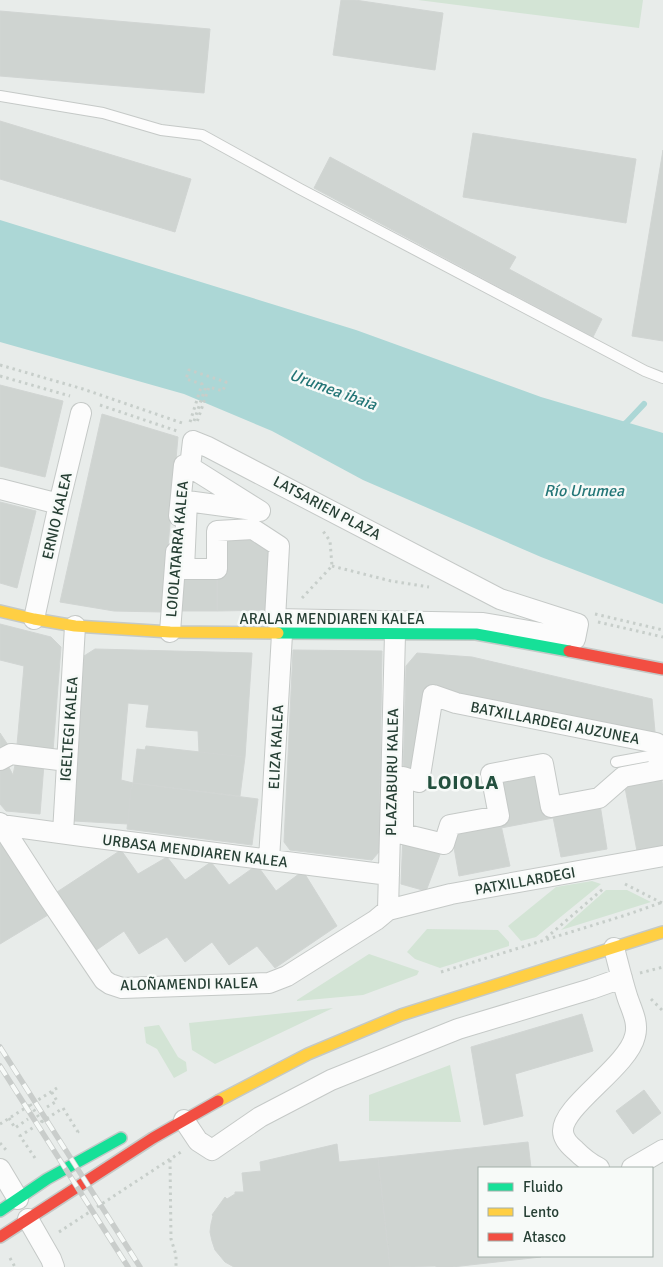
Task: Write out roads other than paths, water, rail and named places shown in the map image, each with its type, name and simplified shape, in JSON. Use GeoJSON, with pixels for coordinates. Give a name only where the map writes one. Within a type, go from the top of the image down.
{"type":"FeatureCollection","features":[{"type":"Feature","properties":{"kind":"main road","name":"ARALAR MENDIAREN KALEA"},"geometry":{"type":"LineString","coordinates":[[0,611],[76,626],[170,632],[283,627],[395,634],[476,634],[663,669]]}},
{"type":"Feature","properties":{"kind":"main road"},"geometry":{"type":"LineString","coordinates":[[0,1237],[153,1138],[236,1091],[308,1054],[401,1015],[663,932]]}},
{"type":"Feature","properties":{"kind":"main road"},"geometry":{"type":"LineString","coordinates":[[0,1211],[47,1179],[129,1134]]}},
{"type":"Feature","properties":{"kind":"street","name":"ERNIO KALEA"},"geometry":{"type":"LineString","coordinates":[[34,619],[81,413]]}},
{"type":"Feature","properties":{"kind":"street","name":"LATSARIEN PLAZA"},"geometry":{"type":"LineString","coordinates":[[192,441],[216,451],[500,599],[578,624],[575,639],[483,623],[283,627],[275,619],[279,546],[253,529],[217,531],[217,569],[184,569],[186,501],[260,511],[190,467],[192,441]]}},
{"type":"Feature","properties":{"kind":"street","name":"LOIOLATARRA KALEA"},"geometry":{"type":"LineString","coordinates":[[170,632],[184,465]]}},
{"type":"Feature","properties":{"kind":"street"},"geometry":{"type":"LineString","coordinates":[[0,489],[59,504]]}},
{"type":"Feature","properties":{"kind":"street","name":"IGELTEGI KALEA"},"geometry":{"type":"LineString","coordinates":[[63,833],[76,626]]}},
{"type":"Feature","properties":{"kind":"street","name":"ELIZA KALEA"},"geometry":{"type":"LineString","coordinates":[[270,860],[283,627]]}},
{"type":"Feature","properties":{"kind":"street","name":"PLAZABURU KALEA"},"geometry":{"type":"LineString","coordinates":[[388,910],[395,634]]}},
{"type":"Feature","properties":{"kind":"street","name":"BATXILLARDEGI AUZUNEA"},"geometry":{"type":"LineString","coordinates":[[433,695],[456,703],[656,743],[660,754],[660,770],[623,777],[599,798],[551,807],[543,764],[491,774],[499,816],[450,825],[444,844],[403,834],[403,777],[419,782],[433,695]]}},
{"type":"Feature","properties":{"kind":"street"},"geometry":{"type":"LineString","coordinates":[[0,760],[11,754],[67,761]]}},
{"type":"Feature","properties":{"kind":"street","name":"URBASA MENDIAREN KALEA"},"geometry":{"type":"LineString","coordinates":[[1,824],[389,875]]}},
{"type":"Feature","properties":{"kind":"street","name":"ALOÑAMENDI KALEA"},"geometry":{"type":"LineString","coordinates":[[1,824],[104,980],[122,988],[269,983],[287,976],[376,920],[388,910]]}},
{"type":"Feature","properties":{"kind":"street","name":"PATXILLARDEGI"},"geometry":{"type":"LineString","coordinates":[[388,910],[451,894],[663,856]]}},
{"type":"Feature","properties":{"kind":"street"},"geometry":{"type":"LineString","coordinates":[[597,1167],[588,1162],[567,1142],[563,1131],[565,1121],[574,1108],[624,1056],[632,1046],[636,1034],[636,1021],[626,995],[614,948]]}},
{"type":"Feature","properties":{"kind":"street"},"geometry":{"type":"LineString","coordinates":[[184,1120],[198,1141],[212,1150],[260,1117],[331,1080],[458,1029],[622,978]]}},
{"type":"Feature","properties":{"kind":"street"},"geometry":{"type":"LineString","coordinates":[[634,1167],[663,1150]]}},
{"type":"Feature","properties":{"kind":"street"},"geometry":{"type":"LineString","coordinates":[[0,1168],[18,1199]]}},
{"type":"Feature","properties":{"kind":"street"},"geometry":{"type":"LineString","coordinates":[[28,1219],[52,1259],[54,1267]]}},
{"type":"Feature","properties":{"kind":"lane"},"geometry":{"type":"LineString","coordinates":[[0,96],[103,114],[161,130],[202,135],[645,372],[663,378]]}},
{"type":"Feature","properties":{"kind":"lane"},"geometry":{"type":"LineString","coordinates":[[616,762],[660,754]]}},
{"type":"Feature","properties":{"kind":"water","name":"Río Urumea"},"geometry":{"type":"Polygon","coordinates":[[[0,220],[356,330],[541,397],[663,433],[663,604],[541,557],[363,480],[272,431],[184,394],[0,342],[0,220]]]}},
{"type":"Feature","properties":{"kind":"waterway"},"geometry":{"type":"LineString","coordinates":[[622,426],[644,404]]}},
{"type":"Feature","properties":{"kind":"railway"},"geometry":{"type":"LineString","coordinates":[[0,1047],[140,1267]]}},
{"type":"Feature","properties":{"kind":"railway"},"geometry":{"type":"LineString","coordinates":[[0,1066],[128,1267]]}},
{"type":"Feature","properties":{"kind":"district","name":"LOIOLA"},"geometry":{"type":"Point","coordinates":[463,782]}},
{"type":"Feature","properties":{"kind":"water label","name":"Urumea ibaia"},"geometry":{"type":"Point","coordinates":[333,390]}}]}
